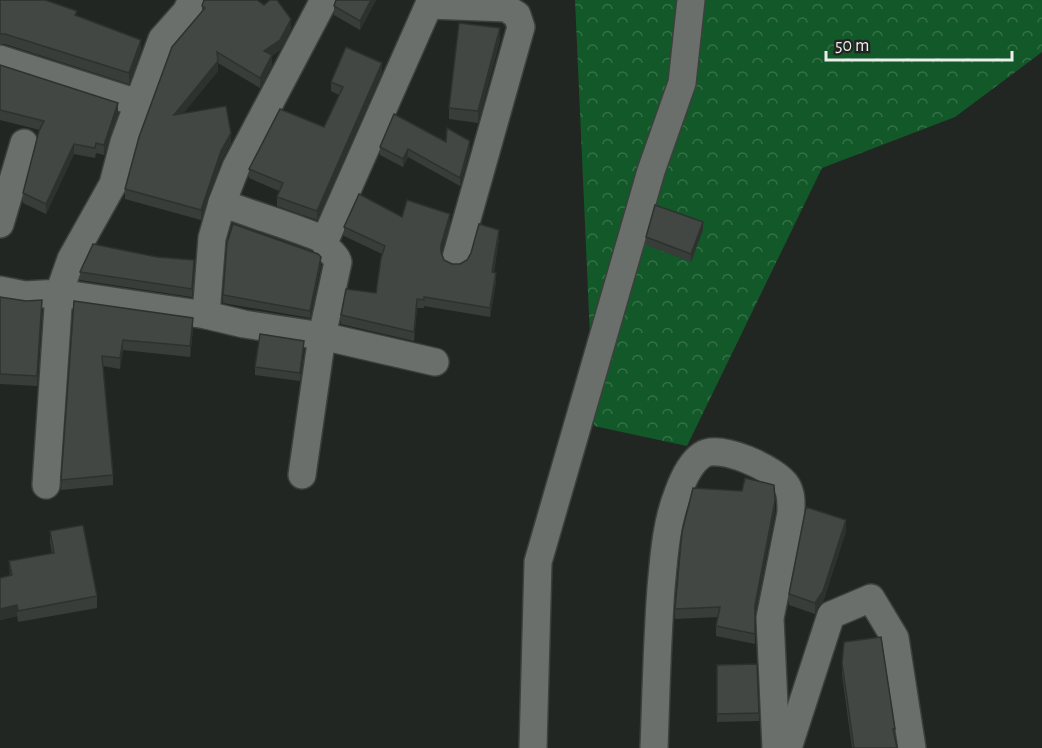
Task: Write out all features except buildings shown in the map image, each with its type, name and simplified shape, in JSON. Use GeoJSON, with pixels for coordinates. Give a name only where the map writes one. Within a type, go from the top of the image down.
{"type":"FeatureCollection","features":[{"type":"Feature","properties":{"kind":"street"},"geometry":{"type":"LineString","coordinates":[[46,485],[59,293],[71,259],[113,184],[124,142],[162,39],[186,12],[192,0]]}},
{"type":"Feature","properties":{"kind":"street"},"geometry":{"type":"LineString","coordinates":[[206,315],[212,238],[222,203],[236,167],[324,0]]}},
{"type":"Feature","properties":{"kind":"street"},"geometry":{"type":"LineString","coordinates":[[534,748],[537,562],[651,171],[682,83],[691,0]]}},
{"type":"Feature","properties":{"kind":"street"},"geometry":{"type":"LineString","coordinates":[[302,475],[322,336],[338,262],[336,256],[327,248],[325,240],[430,3],[506,8],[517,15],[521,27],[456,258]]}},
{"type":"Feature","properties":{"kind":"street"},"geometry":{"type":"LineString","coordinates":[[0,59],[138,103]]}},
{"type":"Feature","properties":{"kind":"street"},"geometry":{"type":"LineString","coordinates":[[0,224],[24,143]]}},
{"type":"Feature","properties":{"kind":"street"},"geometry":{"type":"LineString","coordinates":[[222,203],[325,240]]}},
{"type":"Feature","properties":{"kind":"street"},"geometry":{"type":"LineString","coordinates":[[0,290],[25,295],[59,293],[206,315],[244,324],[322,336],[435,362]]}},
{"type":"Feature","properties":{"kind":"street"},"geometry":{"type":"LineString","coordinates":[[654,748],[660,606],[667,533],[678,493],[692,464],[703,454],[713,450],[736,456],[767,469],[782,479],[789,488],[791,513],[770,618],[776,748]]}},
{"type":"Feature","properties":{"kind":"street"},"geometry":{"type":"LineString","coordinates":[[788,748],[831,615],[871,598],[895,638],[912,748]]}},
{"type":"Feature","properties":{"kind":"green space"},"geometry":{"type":"Polygon","coordinates":[[[575,0],[1042,0],[1042,52],[955,117],[822,168],[687,446],[594,426],[575,0]]]}}]}
